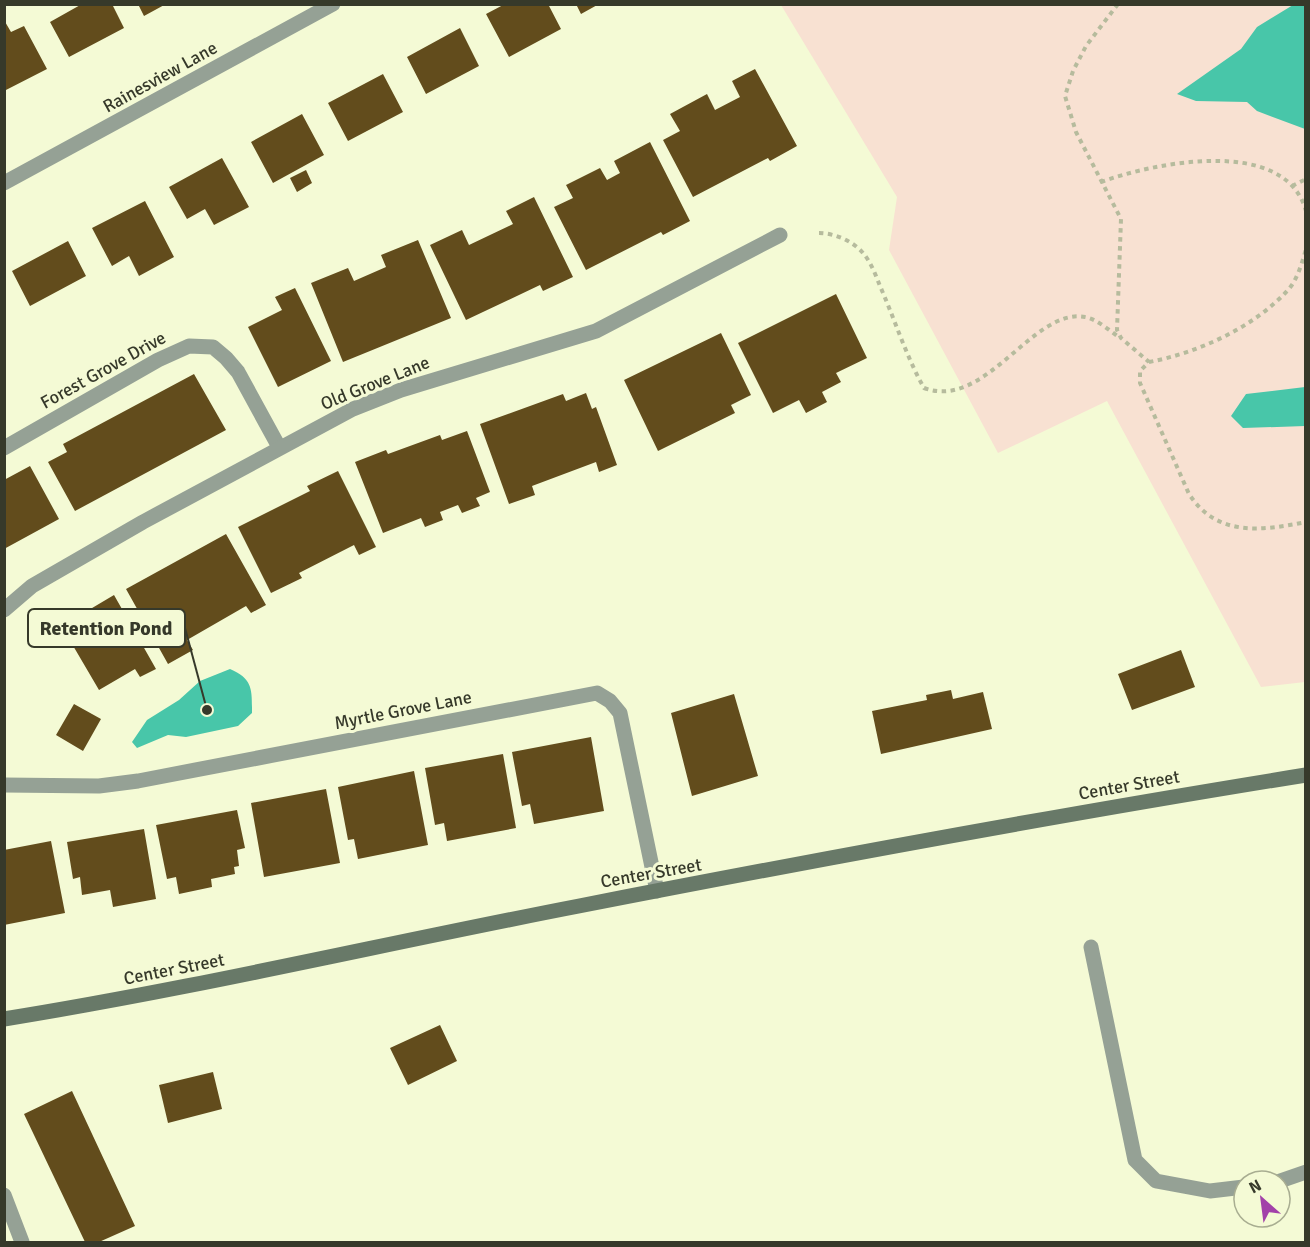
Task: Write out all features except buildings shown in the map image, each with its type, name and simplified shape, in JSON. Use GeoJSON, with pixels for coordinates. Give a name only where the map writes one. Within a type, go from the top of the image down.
{"type":"FeatureCollection","features":[{"type":"Feature","properties":{"kind":"main road","name":"Center Street"},"geometry":{"type":"LineString","coordinates":[[4,1019],[237,977],[657,891],[1156,799],[1305,775]]}},
{"type":"Feature","properties":{"kind":"street","name":"Rainesview Lane"},"geometry":{"type":"LineString","coordinates":[[4,183],[333,4]]}},
{"type":"Feature","properties":{"kind":"street","name":"Old Grove Lane"},"geometry":{"type":"LineString","coordinates":[[4,610],[32,586],[279,447],[353,409],[400,390],[596,331],[780,235]]}},
{"type":"Feature","properties":{"kind":"street","name":"Forest Grove Drive"},"geometry":{"type":"LineString","coordinates":[[4,448],[158,360],[189,346],[213,347],[226,358],[238,372],[279,447]]}},
{"type":"Feature","properties":{"kind":"street","name":"Myrtle Grove Lane"},"geometry":{"type":"LineString","coordinates":[[4,785],[99,786],[138,781],[597,693],[610,701],[620,713],[657,891]]}},
{"type":"Feature","properties":{"kind":"street"},"geometry":{"type":"LineString","coordinates":[[1091,947],[1135,1160],[1156,1181],[1210,1191],[1232,1188]]}},
{"type":"Feature","properties":{"kind":"street"},"geometry":{"type":"LineString","coordinates":[[4,1195],[21,1242]]}},
{"type":"Feature","properties":{"kind":"path"},"geometry":{"type":"LineString","coordinates":[[1118,4],[1086,46],[1073,71],[1065,96],[1076,132],[1121,219],[1117,330],[1120,338]]}},
{"type":"Feature","properties":{"kind":"path"},"geometry":{"type":"LineString","coordinates":[[1101,182],[1150,167],[1196,161],[1238,162],[1270,171],[1292,186],[1305,211]]}},
{"type":"Feature","properties":{"kind":"path"},"geometry":{"type":"LineString","coordinates":[[1292,186],[1305,179]]}},
{"type":"Feature","properties":{"kind":"path"},"geometry":{"type":"LineString","coordinates":[[819,233],[829,233],[843,238],[863,253],[898,324],[915,371],[924,388],[937,393],[970,384],[991,372],[1058,321],[1075,316],[1087,317],[1120,338],[1149,362]]}},
{"type":"Feature","properties":{"kind":"path"},"geometry":{"type":"LineString","coordinates":[[1305,249],[1288,290],[1263,313],[1180,356],[1149,362],[1140,371],[1140,383],[1199,509],[1214,520],[1234,527],[1263,529],[1305,522]]}},
{"type":"Feature","properties":{"kind":"shaded area"},"geometry":{"type":"Polygon","coordinates":[[[781,5],[1305,5],[1305,682],[1261,687],[1107,401],[998,453],[889,250],[897,197],[781,5]]]}},
{"type":"Feature","properties":{"kind":"water"},"geometry":{"type":"Polygon","coordinates":[[[1293,5],[1305,5],[1305,129],[1257,111],[1247,102],[1196,101],[1177,94],[1241,49],[1257,27],[1293,5]]]}},
{"type":"Feature","properties":{"kind":"water"},"geometry":{"type":"Polygon","coordinates":[[[1305,387],[1305,426],[1243,428],[1231,416],[1246,394],[1305,387]]]}},
{"type":"Feature","properties":{"kind":"water"},"geometry":{"type":"Polygon","coordinates":[[[230,669],[247,681],[251,691],[252,713],[238,726],[186,737],[168,735],[137,748],[132,742],[147,720],[179,700],[200,681],[230,669]]]}},
{"type":"Feature","properties":{"kind":"place","name":"Retention Pond"},"geometry":{"type":"Point","coordinates":[207,710]}}]}
